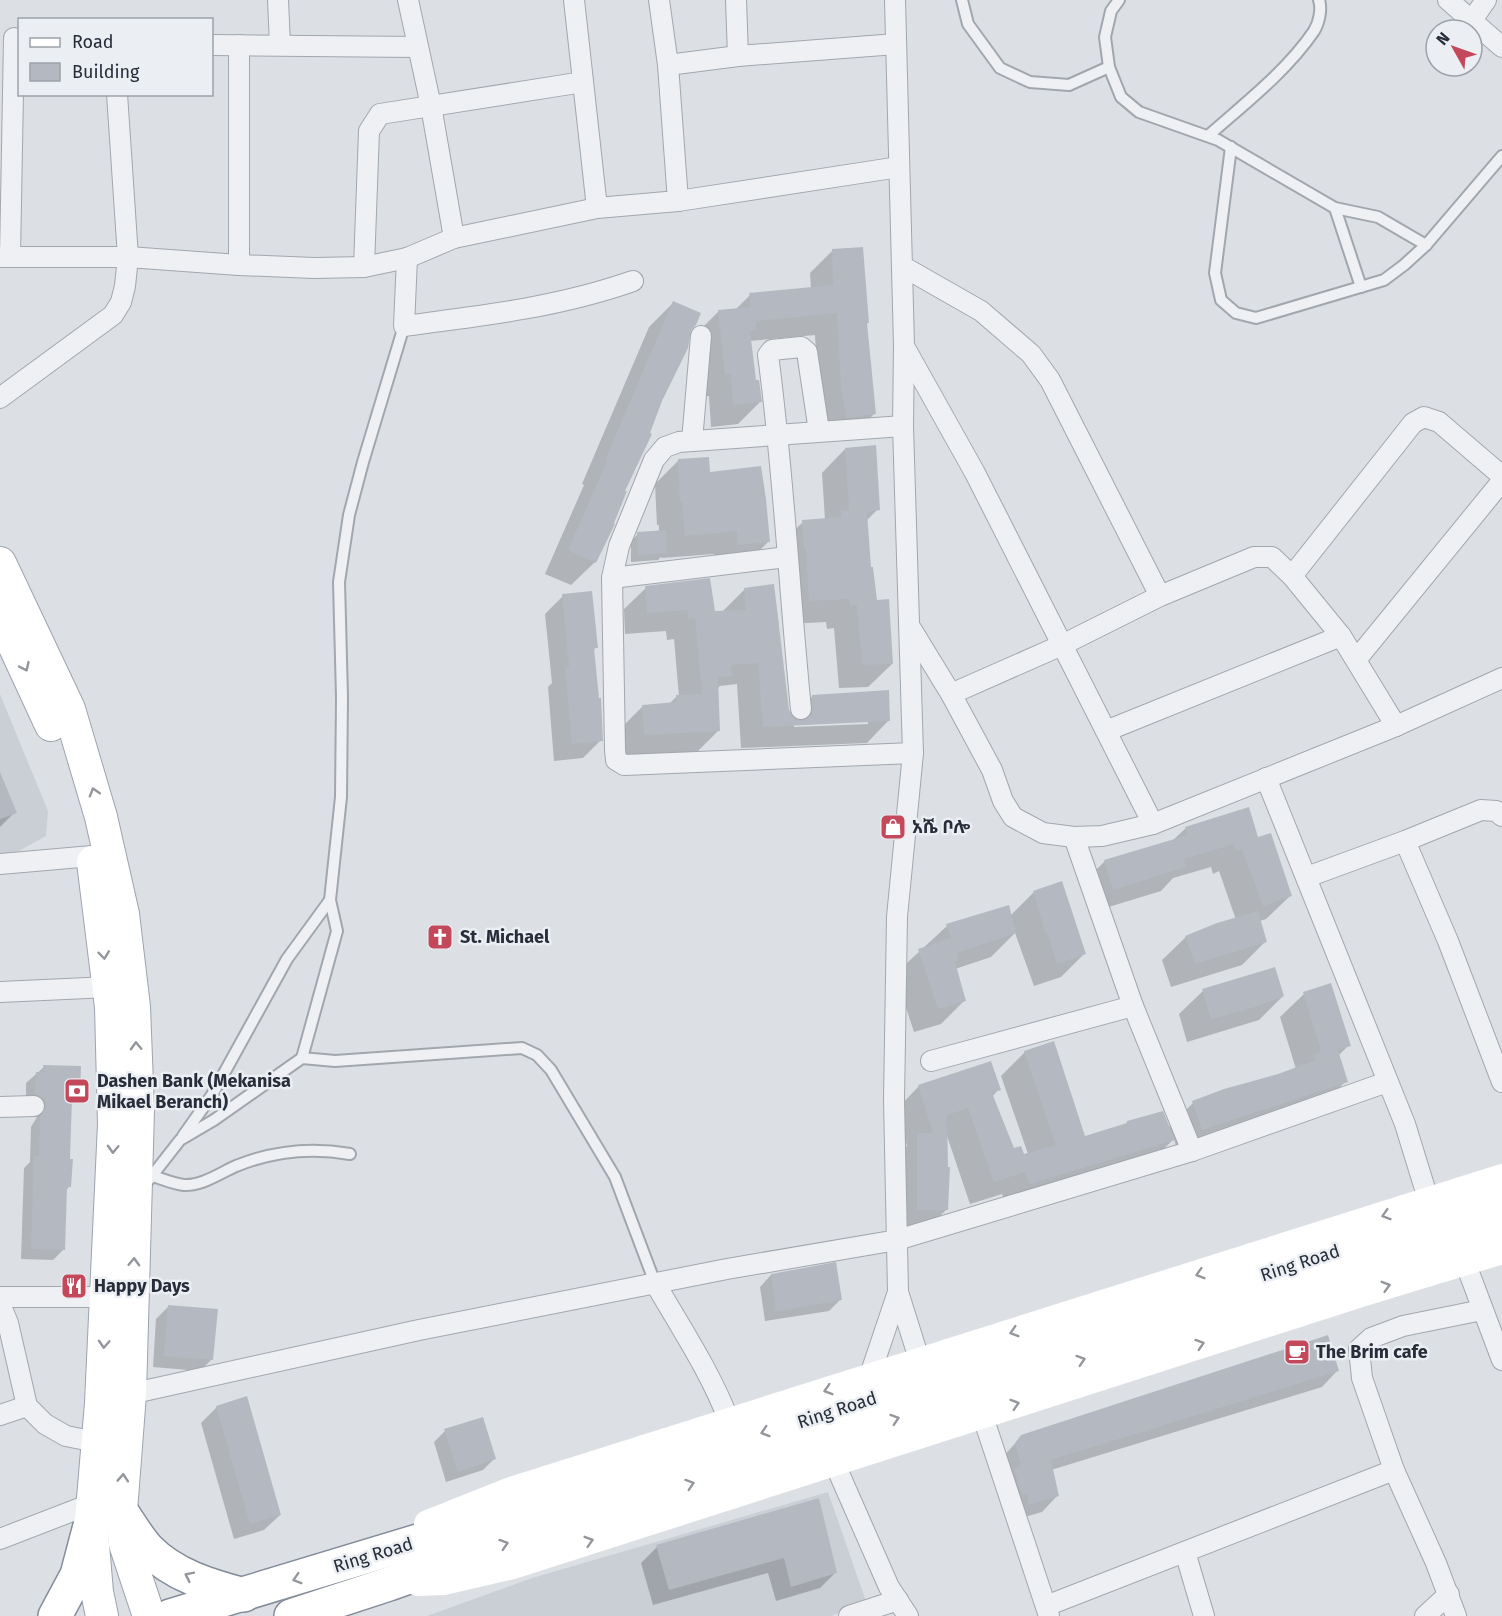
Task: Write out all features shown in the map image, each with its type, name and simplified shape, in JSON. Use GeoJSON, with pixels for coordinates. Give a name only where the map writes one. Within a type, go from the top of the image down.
{"type":"FeatureCollection","features":[{"type":"Feature","properties":{"kind":"highway","name":"Ring Road"},"geometry":{"type":"LineString","coordinates":[[170,1616],[351,1562],[1502,1199]]}},
{"type":"Feature","properties":{"kind":"highway","name":"Ring Road"},"geometry":{"type":"LineString","coordinates":[[291,1616],[502,1544],[1502,1226]]}},
{"type":"Feature","properties":{"kind":"highway"},"geometry":{"type":"LineString","coordinates":[[55,1616],[77,1575],[102,1512],[171,1566],[213,1587],[243,1595]]}},
{"type":"Feature","properties":{"kind":"main road"},"geometry":{"type":"LineString","coordinates":[[0,563],[69,709],[101,817],[111,917],[109,987],[114,1124],[96,1442],[102,1512],[97,1592],[102,1616]]}},
{"type":"Feature","properties":{"kind":"main road"},"geometry":{"type":"LineString","coordinates":[[0,615],[49,717],[111,917],[134,1006],[138,1110],[145,1185],[130,1394],[102,1512],[125,1544],[150,1616]]}},
{"type":"Feature","properties":{"kind":"street"},"geometry":{"type":"LineString","coordinates":[[278,0],[279,45]]}},
{"type":"Feature","properties":{"kind":"street"},"geometry":{"type":"LineString","coordinates":[[408,0],[454,238]]}},
{"type":"Feature","properties":{"kind":"street"},"geometry":{"type":"LineString","coordinates":[[574,0],[597,208]]}},
{"type":"Feature","properties":{"kind":"street"},"geometry":{"type":"LineString","coordinates":[[659,0],[668,65],[678,201]]}},
{"type":"Feature","properties":{"kind":"street"},"geometry":{"type":"LineString","coordinates":[[736,0],[738,56]]}},
{"type":"Feature","properties":{"kind":"street"},"geometry":{"type":"LineString","coordinates":[[895,0],[904,345],[903,426],[913,753],[897,917],[894,1100],[898,1292],[920,1362]]}},
{"type":"Feature","properties":{"kind":"street"},"geometry":{"type":"LineString","coordinates":[[1448,0],[1470,18]]}},
{"type":"Feature","properties":{"kind":"street"},"geometry":{"type":"LineString","coordinates":[[1473,18],[1486,0]]}},
{"type":"Feature","properties":{"kind":"street"},"geometry":{"type":"LineString","coordinates":[[1484,31],[1502,47]]}},
{"type":"Feature","properties":{"kind":"street"},"geometry":{"type":"LineString","coordinates":[[11,38],[5,257],[128,257],[239,265],[364,267],[408,258],[454,238],[597,208],[678,201],[899,167]]}},
{"type":"Feature","properties":{"kind":"street"},"geometry":{"type":"LineString","coordinates":[[668,65],[738,56],[896,44]]}},
{"type":"Feature","properties":{"kind":"street"},"geometry":{"type":"LineString","coordinates":[[213,45],[417,47]]}},
{"type":"Feature","properties":{"kind":"street"},"geometry":{"type":"LineString","coordinates":[[239,45],[239,265]]}},
{"type":"Feature","properties":{"kind":"street"},"geometry":{"type":"LineString","coordinates":[[364,267],[369,131],[380,114],[583,82]]}},
{"type":"Feature","properties":{"kind":"street"},"geometry":{"type":"LineString","coordinates":[[0,398],[113,315],[121,302],[128,257],[117,96]]}},
{"type":"Feature","properties":{"kind":"street"},"geometry":{"type":"LineString","coordinates":[[408,258],[404,326],[532,309],[633,281]]}},
{"type":"Feature","properties":{"kind":"street"},"geometry":{"type":"LineString","coordinates":[[902,266],[981,311],[1031,354],[1050,380],[1160,596]]}},
{"type":"Feature","properties":{"kind":"street"},"geometry":{"type":"LineString","coordinates":[[692,441],[701,336]]}},
{"type":"Feature","properties":{"kind":"street"},"geometry":{"type":"LineString","coordinates":[[904,345],[975,473],[1153,824]]}},
{"type":"Feature","properties":{"kind":"street"},"geometry":{"type":"LineString","coordinates":[[801,709],[787,557],[779,434],[768,355],[772,350],[801,347],[807,352],[819,431]]}},
{"type":"Feature","properties":{"kind":"street"},"geometry":{"type":"LineString","coordinates":[[1292,576],[1413,423],[1424,417],[1439,422],[1502,476]]}},
{"type":"Feature","properties":{"kind":"street"},"geometry":{"type":"LineString","coordinates":[[903,426],[679,442],[665,447],[654,460],[619,546],[612,578],[615,750],[616,760],[624,765],[913,753]]}},
{"type":"Feature","properties":{"kind":"street"},"geometry":{"type":"LineString","coordinates":[[1356,660],[1502,481]]}},
{"type":"Feature","properties":{"kind":"street"},"geometry":{"type":"LineString","coordinates":[[951,694],[1062,645],[1160,596],[1254,556],[1272,557],[1292,576],[1341,636],[1396,726]]}},
{"type":"Feature","properties":{"kind":"street"},"geometry":{"type":"LineString","coordinates":[[612,578],[787,557]]}},
{"type":"Feature","properties":{"kind":"street"},"geometry":{"type":"LineString","coordinates":[[909,626],[951,694],[992,770],[1003,801],[1012,817],[1043,833],[1074,837],[1102,836],[1153,824],[1396,726],[1502,678]]}},
{"type":"Feature","properties":{"kind":"street"},"geometry":{"type":"LineString","coordinates":[[1106,731],[1341,636]]}},
{"type":"Feature","properties":{"kind":"street"},"geometry":{"type":"LineString","coordinates":[[1266,778],[1405,1124],[1429,1202]]}},
{"type":"Feature","properties":{"kind":"street"},"geometry":{"type":"LineString","coordinates":[[1307,877],[1481,810],[1496,811],[1502,816]]}},
{"type":"Feature","properties":{"kind":"street"},"geometry":{"type":"LineString","coordinates":[[1074,837],[1133,1006],[1192,1151]]}},
{"type":"Feature","properties":{"kind":"street"},"geometry":{"type":"LineString","coordinates":[[1405,841],[1448,941],[1502,1082]]}},
{"type":"Feature","properties":{"kind":"street"},"geometry":{"type":"LineString","coordinates":[[0,864],[92,856]]}},
{"type":"Feature","properties":{"kind":"street"},"geometry":{"type":"LineString","coordinates":[[0,992],[109,987]]}},
{"type":"Feature","properties":{"kind":"street"},"geometry":{"type":"LineString","coordinates":[[931,1061],[1133,1006]]}},
{"type":"Feature","properties":{"kind":"street"},"geometry":{"type":"LineString","coordinates":[[130,1394],[419,1330],[727,1269],[897,1240],[1192,1151],[1387,1082]]}},
{"type":"Feature","properties":{"kind":"street"},"geometry":{"type":"LineString","coordinates":[[0,1107],[34,1106]]}},
{"type":"Feature","properties":{"kind":"street"},"geometry":{"type":"LineString","coordinates":[[351,1562],[382,1543],[511,1491],[1502,1178]]}},
{"type":"Feature","properties":{"kind":"street"},"geometry":{"type":"LineString","coordinates":[[389,1584],[443,1581],[513,1565],[1502,1250]]}},
{"type":"Feature","properties":{"kind":"street"},"geometry":{"type":"LineString","coordinates":[[1465,1262],[1502,1360]]}},
{"type":"Feature","properties":{"kind":"street"},"geometry":{"type":"LineString","coordinates":[[655,1283],[702,1365],[729,1421]]}},
{"type":"Feature","properties":{"kind":"street"},"geometry":{"type":"LineString","coordinates":[[869,1378],[898,1292]]}},
{"type":"Feature","properties":{"kind":"street"},"geometry":{"type":"LineString","coordinates":[[0,1298],[106,1297]]}},
{"type":"Feature","properties":{"kind":"street"},"geometry":{"type":"LineString","coordinates":[[0,1304],[8,1323],[27,1406],[45,1424],[66,1436],[96,1442]]}},
{"type":"Feature","properties":{"kind":"street"},"geometry":{"type":"LineString","coordinates":[[1456,1616],[1449,1594],[1394,1470],[1362,1378],[1359,1349],[1371,1338],[1403,1326],[1482,1310]]}},
{"type":"Feature","properties":{"kind":"street"},"geometry":{"type":"LineString","coordinates":[[0,1415],[27,1406]]}},
{"type":"Feature","properties":{"kind":"street"},"geometry":{"type":"LineString","coordinates":[[982,1414],[1048,1611],[1185,1552],[1394,1470]]}},
{"type":"Feature","properties":{"kind":"street"},"geometry":{"type":"LineString","coordinates":[[834,1462],[889,1587],[903,1608],[849,1616]]}},
{"type":"Feature","properties":{"kind":"street"},"geometry":{"type":"LineString","coordinates":[[0,1539],[102,1512]]}},
{"type":"Feature","properties":{"kind":"street"},"geometry":{"type":"LineString","coordinates":[[1185,1552],[1204,1616]]}},
{"type":"Feature","properties":{"kind":"street"},"geometry":{"type":"LineString","coordinates":[[1425,1616],[1449,1594]]}},
{"type":"Feature","properties":{"kind":"lane"},"geometry":{"type":"LineString","coordinates":[[962,0],[968,24],[1000,68],[1030,82],[1069,85],[1109,67]]}},
{"type":"Feature","properties":{"kind":"lane"},"geometry":{"type":"LineString","coordinates":[[1119,0],[1111,11],[1105,37],[1109,67],[1121,97],[1139,112],[1208,136],[1335,208],[1378,217],[1426,245]]}},
{"type":"Feature","properties":{"kind":"lane"},"geometry":{"type":"LineString","coordinates":[[1208,136],[1276,75],[1316,29],[1321,6],[1319,0]]}},
{"type":"Feature","properties":{"kind":"lane"},"geometry":{"type":"LineString","coordinates":[[1231,147],[1215,273],[1221,300],[1236,313],[1256,318],[1384,280],[1426,245],[1502,156]]}},
{"type":"Feature","properties":{"kind":"lane"},"geometry":{"type":"LineString","coordinates":[[1335,208],[1361,287]]}},
{"type":"Feature","properties":{"kind":"lane"},"geometry":{"type":"LineString","coordinates":[[180,1140],[214,1120],[302,1058],[336,931],[330,900],[341,797],[342,697],[339,582],[349,515],[404,326]]}},
{"type":"Feature","properties":{"kind":"lane"},"geometry":{"type":"LineString","coordinates":[[145,1185],[212,1095],[287,959],[330,900]]}},
{"type":"Feature","properties":{"kind":"lane"},"geometry":{"type":"LineString","coordinates":[[302,1058],[335,1061],[522,1048],[537,1055],[551,1070],[615,1178],[655,1283]]}},
{"type":"Feature","properties":{"kind":"lane"},"geometry":{"type":"LineString","coordinates":[[145,1185],[184,1185],[205,1181],[266,1156],[304,1150],[327,1149],[350,1154]]}},
{"type":"Feature","properties":{"kind":"shaded area"},"geometry":{"type":"Polygon","coordinates":[[[0,694],[48,811],[46,836],[15,853],[0,854],[0,694]]]}},
{"type":"Feature","properties":{"kind":"shaded area"},"geometry":{"type":"Polygon","coordinates":[[[828,1492],[867,1604],[831,1616],[427,1616],[532,1578],[828,1492]]]}},
{"type":"Feature","properties":{"kind":"building"},"geometry":{"type":"Polygon","coordinates":[[[863,247],[869,323],[867,323],[876,414],[846,418],[841,384],[837,313],[756,321],[756,330],[750,331],[756,380],[759,380],[762,402],[733,405],[731,374],[725,375],[718,310],[751,307],[749,293],[833,285],[832,249],[863,247]]]}},
{"type":"Feature","properties":{"kind":"building"},"geometry":{"type":"Polygon","coordinates":[[[673,301],[701,313],[691,330],[688,348],[662,401],[650,433],[652,434],[625,491],[627,491],[615,524],[596,563],[568,550],[673,301]]]}},
{"type":"Feature","properties":{"kind":"building"},"geometry":{"type":"Polygon","coordinates":[[[876,445],[880,510],[867,512],[871,567],[873,567],[877,600],[889,599],[893,664],[862,665],[857,605],[850,606],[849,599],[809,601],[802,520],[841,517],[841,510],[849,510],[845,448],[876,445]]]}},
{"type":"Feature","properties":{"kind":"building"},"geometry":{"type":"Polygon","coordinates":[[[709,457],[710,472],[761,466],[770,542],[738,545],[737,531],[685,536],[682,502],[680,502],[678,459],[709,457]]]}},
{"type":"Feature","properties":{"kind":"building"},"geometry":{"type":"Polygon","coordinates":[[[666,530],[667,553],[638,555],[637,532],[666,530]]]}},
{"type":"Feature","properties":{"kind":"building"},"geometry":{"type":"Polygon","coordinates":[[[710,578],[715,611],[746,610],[744,588],[774,584],[789,710],[796,720],[803,721],[812,714],[812,695],[889,690],[890,721],[763,727],[758,663],[731,665],[732,676],[718,677],[720,731],[644,735],[642,705],[676,702],[676,695],[702,694],[695,618],[688,619],[688,610],[647,613],[645,586],[710,578]]]}},
{"type":"Feature","properties":{"kind":"building"},"geometry":{"type":"Polygon","coordinates":[[[592,591],[598,648],[594,648],[599,698],[601,698],[603,741],[572,744],[565,668],[569,667],[562,594],[592,591]]]}},
{"type":"Feature","properties":{"kind":"building"},"geometry":{"type":"Polygon","coordinates":[[[0,772],[17,813],[0,819],[0,772]]]}},
{"type":"Feature","properties":{"kind":"building"},"geometry":{"type":"Polygon","coordinates":[[[1249,807],[1258,837],[1271,833],[1292,896],[1263,906],[1242,849],[1236,851],[1234,844],[1184,859],[1186,867],[1113,890],[1104,860],[1188,835],[1185,827],[1249,807]]]}},
{"type":"Feature","properties":{"kind":"building"},"geometry":{"type":"Polygon","coordinates":[[[1062,881],[1086,954],[1057,964],[1033,891],[1062,881]]]}},
{"type":"Feature","properties":{"kind":"building"},"geometry":{"type":"Polygon","coordinates":[[[1009,905],[1016,933],[957,953],[959,960],[955,962],[966,1001],[938,1009],[918,949],[951,938],[946,924],[1009,905]]]}},
{"type":"Feature","properties":{"kind":"building"},"geometry":{"type":"Polygon","coordinates":[[[1258,911],[1267,942],[1195,964],[1185,936],[1217,923],[1258,911]]]}},
{"type":"Feature","properties":{"kind":"building"},"geometry":{"type":"Polygon","coordinates":[[[1275,967],[1284,996],[1252,1008],[1211,1019],[1202,989],[1275,967]]]}},
{"type":"Feature","properties":{"kind":"building"},"geometry":{"type":"Polygon","coordinates":[[[1331,983],[1351,1046],[1338,1050],[1348,1082],[1202,1130],[1192,1101],[1316,1060],[1314,1055],[1321,1051],[1303,992],[1331,983]]]}},
{"type":"Feature","properties":{"kind":"building"},"geometry":{"type":"Polygon","coordinates":[[[1054,1041],[1085,1136],[1163,1111],[1175,1140],[1030,1184],[1025,1172],[994,1182],[968,1108],[947,1115],[948,1167],[950,1167],[948,1210],[917,1210],[917,1133],[933,1133],[918,1085],[991,1061],[1001,1090],[992,1093],[1014,1148],[1021,1146],[1024,1154],[1056,1145],[1024,1051],[1054,1041]]]}},
{"type":"Feature","properties":{"kind":"building"},"geometry":{"type":"Polygon","coordinates":[[[43,1065],[81,1066],[80,1098],[72,1098],[70,1159],[73,1159],[71,1187],[67,1187],[65,1250],[31,1249],[34,1156],[39,1156],[40,1116],[46,1106],[44,1099],[35,1094],[36,1072],[44,1072],[43,1065]]]}},
{"type":"Feature","properties":{"kind":"building"},"geometry":{"type":"Polygon","coordinates":[[[836,1262],[842,1300],[776,1311],[771,1274],[836,1262]]]}},
{"type":"Feature","properties":{"kind":"building"},"geometry":{"type":"Polygon","coordinates":[[[168,1305],[218,1309],[213,1360],[164,1356],[168,1305]]]}},
{"type":"Feature","properties":{"kind":"building"},"geometry":{"type":"Polygon","coordinates":[[[1328,1335],[1339,1371],[1051,1460],[1059,1496],[1029,1505],[1027,1494],[1022,1495],[1014,1469],[1021,1466],[1015,1443],[1021,1435],[1328,1335]]]}},
{"type":"Feature","properties":{"kind":"building"},"geometry":{"type":"Polygon","coordinates":[[[247,1396],[281,1515],[250,1524],[216,1406],[247,1396]]]}},
{"type":"Feature","properties":{"kind":"building"},"geometry":{"type":"Polygon","coordinates":[[[483,1417],[496,1459],[458,1472],[444,1429],[483,1417]]]}},
{"type":"Feature","properties":{"kind":"building"},"geometry":{"type":"Polygon","coordinates":[[[819,1498],[837,1573],[791,1587],[784,1558],[669,1590],[656,1545],[819,1498]]]}},
{"type":"Feature","properties":{"kind":"place","name":"አሼ ቦሎ"},"geometry":{"type":"Point","coordinates":[893,827]}},
{"type":"Feature","properties":{"kind":"place","name":"St. Michael"},"geometry":{"type":"Point","coordinates":[440,937]}},
{"type":"Feature","properties":{"kind":"place","name":"Dashen Bank (Mekanisa Mikael Beranch)"},"geometry":{"type":"Point","coordinates":[77,1091]}},
{"type":"Feature","properties":{"kind":"place","name":"Happy Days"},"geometry":{"type":"Point","coordinates":[74,1286]}},
{"type":"Feature","properties":{"kind":"place","name":"The Brim cafe"},"geometry":{"type":"Point","coordinates":[1297,1352]}}]}
